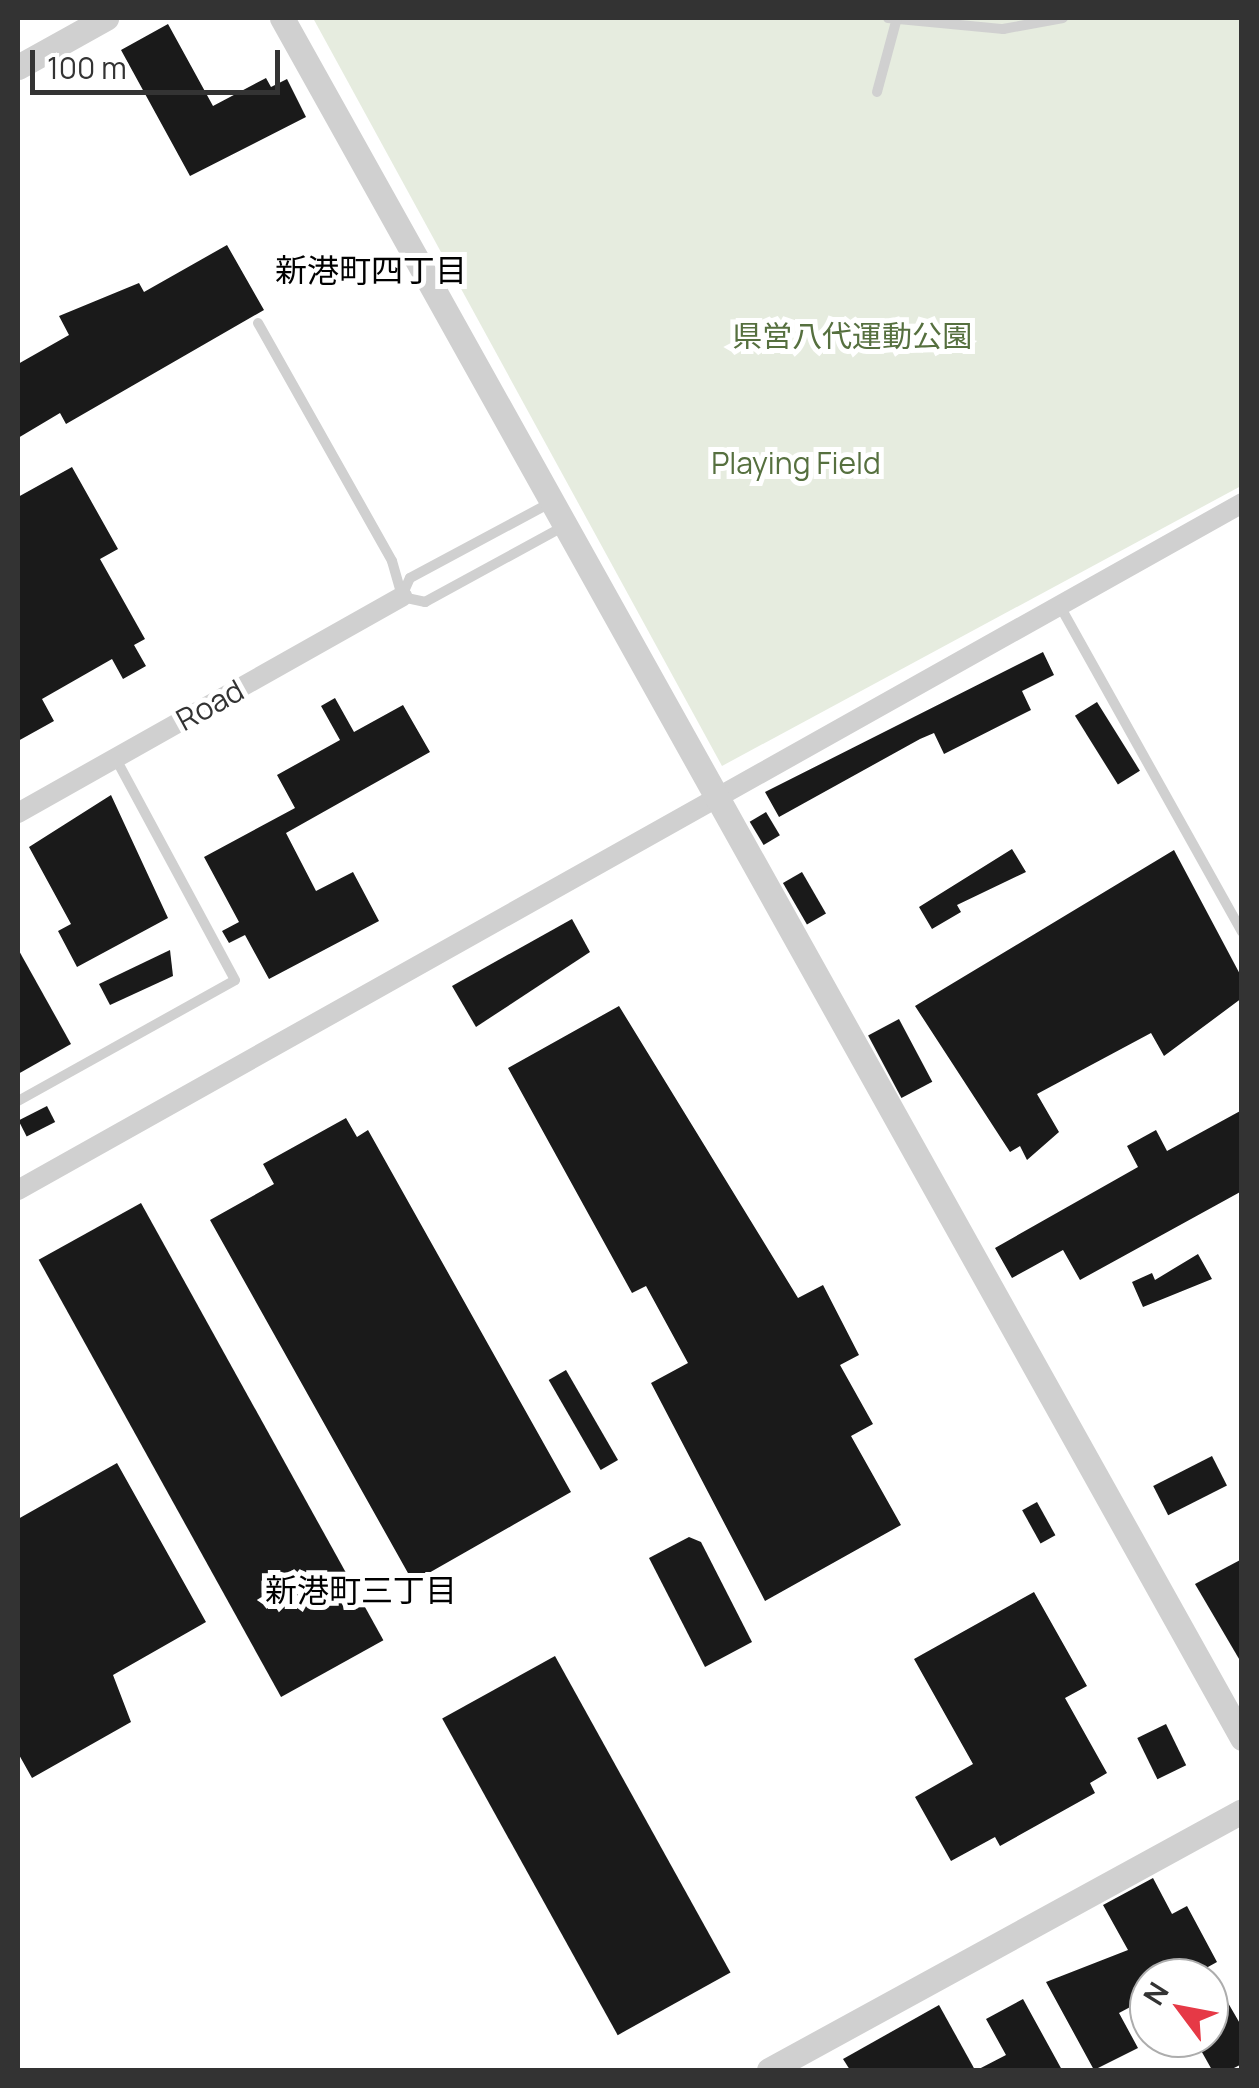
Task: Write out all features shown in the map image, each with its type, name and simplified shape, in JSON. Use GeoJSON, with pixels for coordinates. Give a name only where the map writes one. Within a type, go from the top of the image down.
{"type":"FeatureCollection","features":[{"type":"Feature","properties":{"kind":"street"},"geometry":{"type":"LineString","coordinates":[[18,67],[106,18]]}},
{"type":"Feature","properties":{"kind":"street"},"geometry":{"type":"LineString","coordinates":[[282,18],[1242,1738]]}},
{"type":"Feature","properties":{"kind":"street"},"geometry":{"type":"LineString","coordinates":[[18,1190],[719,802],[1242,503]]}},
{"type":"Feature","properties":{"kind":"street","name":"Road"},"geometry":{"type":"LineString","coordinates":[[18,814],[402,597]]}},
{"type":"Feature","properties":{"kind":"street"},"geometry":{"type":"LineString","coordinates":[[768,2070],[801,2063],[1242,1812]]}},
{"type":"Feature","properties":{"kind":"lane"},"geometry":{"type":"LineString","coordinates":[[877,92],[894,18],[1004,29],[1063,18]]}},
{"type":"Feature","properties":{"kind":"lane"},"geometry":{"type":"LineString","coordinates":[[258,322],[392,561],[402,597]]}},
{"type":"Feature","properties":{"kind":"lane"},"geometry":{"type":"LineString","coordinates":[[18,814],[402,597],[410,578],[554,501]]}},
{"type":"Feature","properties":{"kind":"lane"},"geometry":{"type":"LineString","coordinates":[[402,597],[425,602],[567,524]]}},
{"type":"Feature","properties":{"kind":"lane"},"geometry":{"type":"LineString","coordinates":[[1061,608],[1242,932]]}},
{"type":"Feature","properties":{"kind":"lane"},"geometry":{"type":"LineString","coordinates":[[18,1101],[235,980],[117,761]]}},
{"type":"Feature","properties":{"kind":"green space","name":"県営八代運動公園"},"geometry":{"type":"Polygon","coordinates":[[[313,18],[1241,18],[1241,486],[722,766],[313,18]]]}},
{"type":"Feature","properties":{"kind":"building"},"geometry":{"type":"Polygon","coordinates":[[[168,24],[213,106],[266,78],[271,87],[287,79],[306,117],[190,176],[121,50],[168,24]]]}},
{"type":"Feature","properties":{"kind":"building"},"geometry":{"type":"Polygon","coordinates":[[[227,245],[264,310],[66,424],[60,413],[18,438],[18,364],[69,335],[59,316],[139,283],[144,292],[227,245]]]}},
{"type":"Feature","properties":{"kind":"building"},"geometry":{"type":"Polygon","coordinates":[[[72,467],[118,549],[100,559],[145,639],[134,645],[146,666],[123,679],[112,659],[42,699],[54,721],[18,741],[18,497],[72,467]]]}},
{"type":"Feature","properties":{"kind":"building"},"geometry":{"type":"Polygon","coordinates":[[[1043,652],[1054,675],[1022,691],[1031,710],[944,754],[934,733],[779,817],[765,792],[1043,652]]]}},
{"type":"Feature","properties":{"kind":"building"},"geometry":{"type":"Polygon","coordinates":[[[335,698],[354,732],[403,705],[430,752],[286,833],[316,891],[353,872],[379,921],[269,979],[245,935],[229,943],[222,931],[239,922],[204,857],[295,808],[277,775],[340,740],[321,706],[335,698]]]}},
{"type":"Feature","properties":{"kind":"building"},"geometry":{"type":"Polygon","coordinates":[[[1097,702],[1140,771],[1118,784],[1075,716],[1097,702]]]}},
{"type":"Feature","properties":{"kind":"building"},"geometry":{"type":"Polygon","coordinates":[[[111,795],[168,918],[77,967],[58,931],[71,924],[29,847],[111,795]]]}},
{"type":"Feature","properties":{"kind":"building"},"geometry":{"type":"Polygon","coordinates":[[[766,812],[780,835],[764,845],[750,822],[766,812]]]}},
{"type":"Feature","properties":{"kind":"building"},"geometry":{"type":"Polygon","coordinates":[[[1012,849],[1026,872],[957,905],[961,912],[932,929],[919,907],[1012,849]]]}},
{"type":"Feature","properties":{"kind":"building"},"geometry":{"type":"Polygon","coordinates":[[[1174,850],[1242,978],[1242,998],[1164,1056],[1151,1033],[1037,1094],[1059,1132],[1027,1160],[1020,1146],[1010,1152],[915,1006],[1174,850]]]}},
{"type":"Feature","properties":{"kind":"building"},"geometry":{"type":"Polygon","coordinates":[[[802,872],[826,914],[807,925],[783,883],[802,872]]]}},
{"type":"Feature","properties":{"kind":"building"},"geometry":{"type":"Polygon","coordinates":[[[572,919],[590,952],[476,1027],[452,986],[572,919]]]}},
{"type":"Feature","properties":{"kind":"building"},"geometry":{"type":"Polygon","coordinates":[[[18,949],[71,1044],[18,1074],[18,949]]]}},
{"type":"Feature","properties":{"kind":"building"},"geometry":{"type":"Polygon","coordinates":[[[170,950],[173,976],[110,1005],[99,984],[170,950]]]}},
{"type":"Feature","properties":{"kind":"building"},"geometry":{"type":"Polygon","coordinates":[[[619,1006],[798,1298],[823,1285],[859,1355],[840,1365],[873,1424],[851,1436],[901,1525],[765,1601],[651,1383],[688,1363],[646,1286],[632,1293],[508,1068],[619,1006]]]}},
{"type":"Feature","properties":{"kind":"building"},"geometry":{"type":"Polygon","coordinates":[[[899,1019],[932,1082],[901,1098],[868,1035],[899,1019]]]}},
{"type":"Feature","properties":{"kind":"building"},"geometry":{"type":"Polygon","coordinates":[[[47,1106],[55,1122],[27,1137],[18,1121],[47,1106]]]}},
{"type":"Feature","properties":{"kind":"building"},"geometry":{"type":"Polygon","coordinates":[[[1242,1110],[1242,1191],[1080,1280],[1063,1250],[1012,1278],[995,1248],[1138,1167],[1127,1146],[1156,1130],[1167,1151],[1242,1110]]]}},
{"type":"Feature","properties":{"kind":"building"},"geometry":{"type":"Polygon","coordinates":[[[346,1118],[357,1137],[368,1130],[571,1492],[413,1582],[210,1220],[274,1184],[263,1164],[346,1118]]]}},
{"type":"Feature","properties":{"kind":"building"},"geometry":{"type":"Polygon","coordinates":[[[141,1203],[383,1640],[281,1697],[39,1260],[141,1203]]]}},
{"type":"Feature","properties":{"kind":"building"},"geometry":{"type":"Polygon","coordinates":[[[1198,1254],[1212,1279],[1143,1307],[1132,1282],[1152,1273],[1155,1280],[1198,1254]]]}},
{"type":"Feature","properties":{"kind":"building"},"geometry":{"type":"Polygon","coordinates":[[[566,1370],[618,1460],[601,1470],[549,1380],[566,1370]]]}},
{"type":"Feature","properties":{"kind":"building"},"geometry":{"type":"Polygon","coordinates":[[[1212,1456],[1227,1485],[1168,1515],[1153,1486],[1212,1456]]]}},
{"type":"Feature","properties":{"kind":"building"},"geometry":{"type":"Polygon","coordinates":[[[117,1463],[206,1622],[113,1675],[131,1722],[32,1778],[18,1753],[18,1519],[117,1463]]]}},
{"type":"Feature","properties":{"kind":"building"},"geometry":{"type":"Polygon","coordinates":[[[1037,1502],[1055,1535],[1041,1543],[1022,1510],[1037,1502]]]}},
{"type":"Feature","properties":{"kind":"building"},"geometry":{"type":"Polygon","coordinates":[[[689,1537],[701,1542],[752,1642],[705,1667],[649,1558],[689,1537]]]}},
{"type":"Feature","properties":{"kind":"building"},"geometry":{"type":"Polygon","coordinates":[[[1242,1559],[1242,1664],[1195,1584],[1242,1559]]]}},
{"type":"Feature","properties":{"kind":"building"},"geometry":{"type":"Polygon","coordinates":[[[1034,1592],[1087,1686],[1065,1698],[1107,1773],[1090,1783],[1095,1793],[1000,1846],[995,1837],[951,1861],[915,1797],[973,1764],[914,1659],[1034,1592]]]}},
{"type":"Feature","properties":{"kind":"building"},"geometry":{"type":"Polygon","coordinates":[[[555,1656],[731,1973],[618,2035],[442,1719],[555,1656]]]}},
{"type":"Feature","properties":{"kind":"building"},"geometry":{"type":"Polygon","coordinates":[[[1166,1724],[1186,1765],[1157,1779],[1137,1738],[1166,1724]]]}},
{"type":"Feature","properties":{"kind":"building"},"geometry":{"type":"Polygon","coordinates":[[[1153,1878],[1172,1914],[1187,1906],[1215,1958],[1129,1958],[1129,2008],[1119,2013],[1129,2031],[1129,2052],[1094,2070],[1046,1982],[1128,1950],[1103,1905],[1153,1878]]]}},
{"type":"Feature","properties":{"kind":"building"},"geometry":{"type":"Polygon","coordinates":[[[1023,1999],[1062,2070],[977,2070],[1006,2055],[986,2019],[1023,1999]]]}},
{"type":"Feature","properties":{"kind":"building"},"geometry":{"type":"Polygon","coordinates":[[[939,2005],[975,2070],[850,2070],[843,2059],[939,2005]]]}},
{"type":"Feature","properties":{"kind":"building"},"geometry":{"type":"Polygon","coordinates":[[[1229,2005],[1242,2027],[1242,2064],[1230,2070],[1212,2070],[1205,2058],[1229,2058],[1229,2005]]]}},
{"type":"Feature","properties":{"kind":"district","name":"新港町四丁目"},"geometry":{"type":"Point","coordinates":[371,270]}},
{"type":"Feature","properties":{"kind":"district","name":"新港町三丁目"},"geometry":{"type":"Point","coordinates":[361,1590]}},
{"type":"Feature","properties":{"kind":"park label","name":"Playing Field"},"geometry":{"type":"Point","coordinates":[796,463]}}]}
